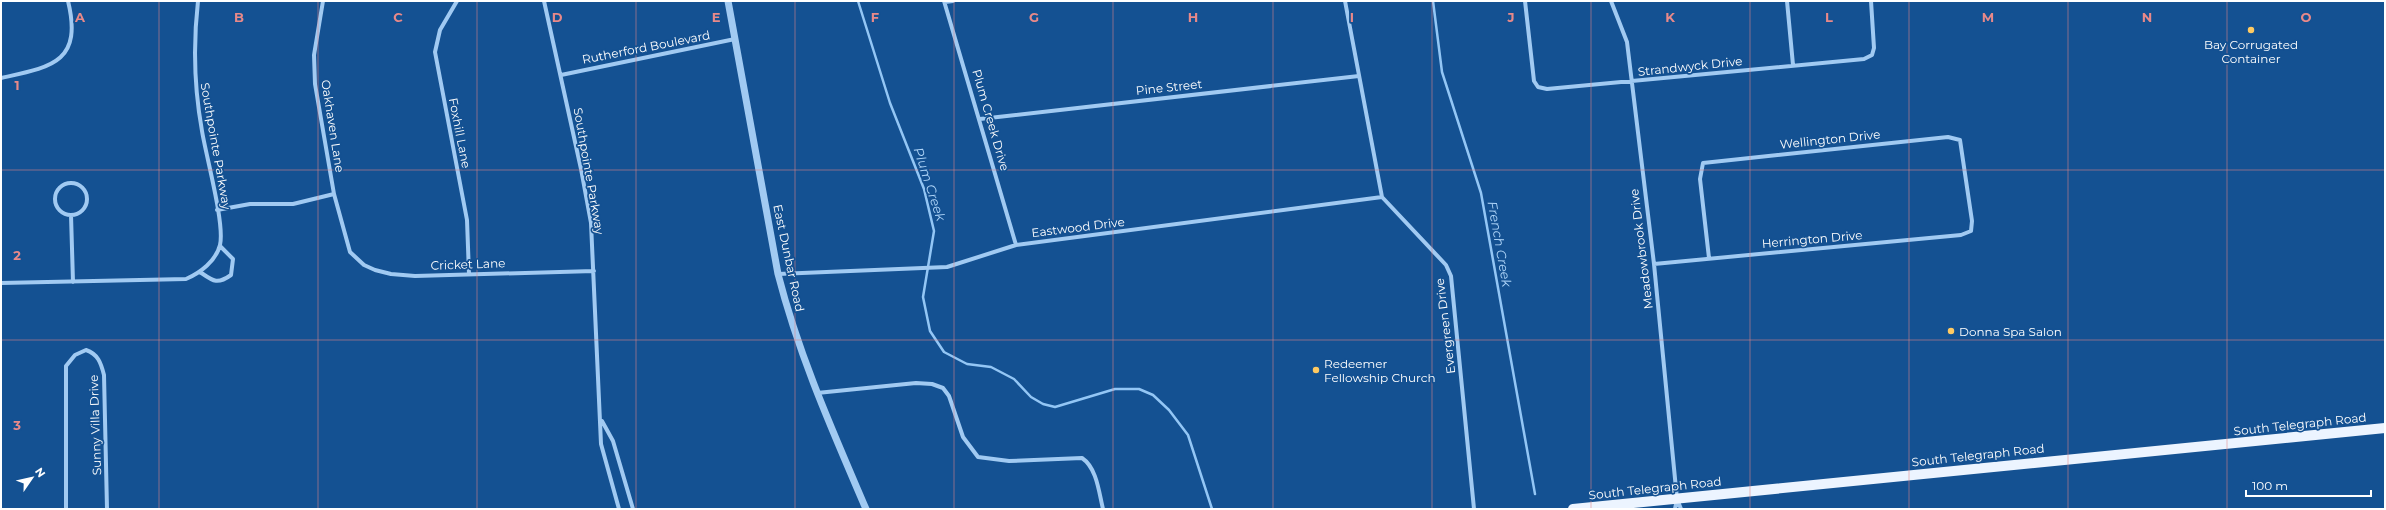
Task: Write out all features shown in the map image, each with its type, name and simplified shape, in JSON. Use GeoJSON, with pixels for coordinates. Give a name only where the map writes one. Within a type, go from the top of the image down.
{"type":"FeatureCollection","features":[{"type":"Feature","properties":{"kind":"main road","name":"South Telegraph Road"},"geometry":{"type":"LineString","coordinates":[[1573,509],[2385,428]]}},
{"type":"Feature","properties":{"kind":"street"},"geometry":{"type":"LineString","coordinates":[[1,78],[40,70],[58,60],[70,43],[72,32],[73,20],[68,1]]}},
{"type":"Feature","properties":{"kind":"street","name":"Southpointe Parkway"},"geometry":{"type":"LineString","coordinates":[[198,1],[194,36],[195,85],[217,210],[220,246]]}},
{"type":"Feature","properties":{"kind":"street","name":"Oakhaven Lane"},"geometry":{"type":"LineString","coordinates":[[324,1],[314,62],[315,84],[334,194],[350,252]]}},
{"type":"Feature","properties":{"kind":"street","name":"Foxhill Lane"},"geometry":{"type":"LineString","coordinates":[[456,1],[437,38],[436,62],[467,220],[470,274]]}},
{"type":"Feature","properties":{"kind":"street","name":"Southpointe Parkway"},"geometry":{"type":"LineString","coordinates":[[544,1],[561,75],[591,223],[601,444],[619,509]]}},
{"type":"Feature","properties":{"kind":"street","name":"East Dunbar Road"},"geometry":{"type":"LineString","coordinates":[[728,1],[778,274],[789,317],[817,393],[866,509]]}},
{"type":"Feature","properties":{"kind":"street"},"geometry":{"type":"LineString","coordinates":[[945,1],[953,1]]}},
{"type":"Feature","properties":{"kind":"street","name":"Plum Creek Drive"},"geometry":{"type":"LineString","coordinates":[[945,1],[1016,245]]}},
{"type":"Feature","properties":{"kind":"street"},"geometry":{"type":"LineString","coordinates":[[1345,1],[1382,198]]}},
{"type":"Feature","properties":{"kind":"street","name":"Strandwyck Drive"},"geometry":{"type":"LineString","coordinates":[[1525,1],[1534,74],[1538,87],[1547,89],[1859,60],[1872,56],[1874,48],[1871,1]]}},
{"type":"Feature","properties":{"kind":"street","name":"Meadowbrook Drive"},"geometry":{"type":"LineString","coordinates":[[1611,1],[1626,42],[1654,264],[1677,499]]}},
{"type":"Feature","properties":{"kind":"street"},"geometry":{"type":"LineString","coordinates":[[1787,1],[1793,65]]}},
{"type":"Feature","properties":{"kind":"street","name":"Rutherford Boulevard"},"geometry":{"type":"LineString","coordinates":[[561,75],[735,39]]}},
{"type":"Feature","properties":{"kind":"street","name":"Pine Street"},"geometry":{"type":"LineString","coordinates":[[980,118],[1359,76]]}},
{"type":"Feature","properties":{"kind":"street","name":"Wellington Drive"},"geometry":{"type":"LineString","coordinates":[[1709,258],[1700,179],[1703,163],[1948,136],[1960,140],[1972,221],[1971,231]]}},
{"type":"Feature","properties":{"kind":"street"},"geometry":{"type":"LineString","coordinates":[[73,183],[78,184],[86,192],[87,203],[81,212],[71,215],[61,212],[55,198],[63,185],[73,183]]}},
{"type":"Feature","properties":{"kind":"street"},"geometry":{"type":"LineString","coordinates":[[217,210],[250,204],[293,204],[334,194]]}},
{"type":"Feature","properties":{"kind":"street","name":"Eastwood Drive"},"geometry":{"type":"LineString","coordinates":[[778,274],[922,269],[951,266],[1016,245],[1382,198]]}},
{"type":"Feature","properties":{"kind":"street","name":"Evergreen Drive"},"geometry":{"type":"LineString","coordinates":[[1382,198],[1446,265],[1451,276],[1474,509]]}},
{"type":"Feature","properties":{"kind":"street"},"geometry":{"type":"LineString","coordinates":[[71,215],[73,282]]}},
{"type":"Feature","properties":{"kind":"street","name":"Herrington Drive"},"geometry":{"type":"LineString","coordinates":[[1654,264],[1961,235],[1971,231]]}},
{"type":"Feature","properties":{"kind":"street"},"geometry":{"type":"LineString","coordinates":[[1,283],[186,278],[200,272],[214,256],[220,246],[232,259],[231,275],[222,281],[212,280],[200,272]]}},
{"type":"Feature","properties":{"kind":"street","name":"Cricket Lane"},"geometry":{"type":"LineString","coordinates":[[350,252],[364,265],[391,274],[594,271]]}},
{"type":"Feature","properties":{"kind":"street","name":"Sunny Villa Drive"},"geometry":{"type":"LineString","coordinates":[[66,509],[66,366],[75,355],[86,350],[94,353],[100,362],[104,375],[108,509]]}},
{"type":"Feature","properties":{"kind":"street"},"geometry":{"type":"LineString","coordinates":[[817,393],[863,388],[932,384],[943,388],[949,396],[963,437],[978,457],[1009,461],[1075,457],[1088,462],[1104,509]]}},
{"type":"Feature","properties":{"kind":"street","name":"Southpointe Parkway"},"geometry":{"type":"LineString","coordinates":[[601,419],[613,441],[633,509]]}},
{"type":"Feature","properties":{"kind":"street"},"geometry":{"type":"LineString","coordinates":[[1675,509],[1677,499]]}},
{"type":"Feature","properties":{"kind":"street"},"geometry":{"type":"LineString","coordinates":[[1677,499],[1681,509]]}},
{"type":"Feature","properties":{"kind":"waterway","name":"Plum Creek"},"geometry":{"type":"LineString","coordinates":[[858,1],[890,103],[924,189],[934,231],[923,297],[930,331],[944,352],[967,364],[991,367],[1014,379],[1031,397],[1043,404],[1055,407],[1115,389],[1139,389],[1153,395],[1169,410],[1188,435],[1212,509]]}},
{"type":"Feature","properties":{"kind":"waterway","name":"French Creek"},"geometry":{"type":"LineString","coordinates":[[1433,1],[1442,72],[1481,193],[1535,494]]}},
{"type":"Feature","properties":{"kind":"place","name":"Bay Corrugated Container"},"geometry":{"type":"Point","coordinates":[2251,30]}},
{"type":"Feature","properties":{"kind":"place","name":"Donna Spa Salon"},"geometry":{"type":"Point","coordinates":[1951,331]}},
{"type":"Feature","properties":{"kind":"place","name":"Redeemer Fellowship Church"},"geometry":{"type":"Point","coordinates":[1316,370]}}]}
